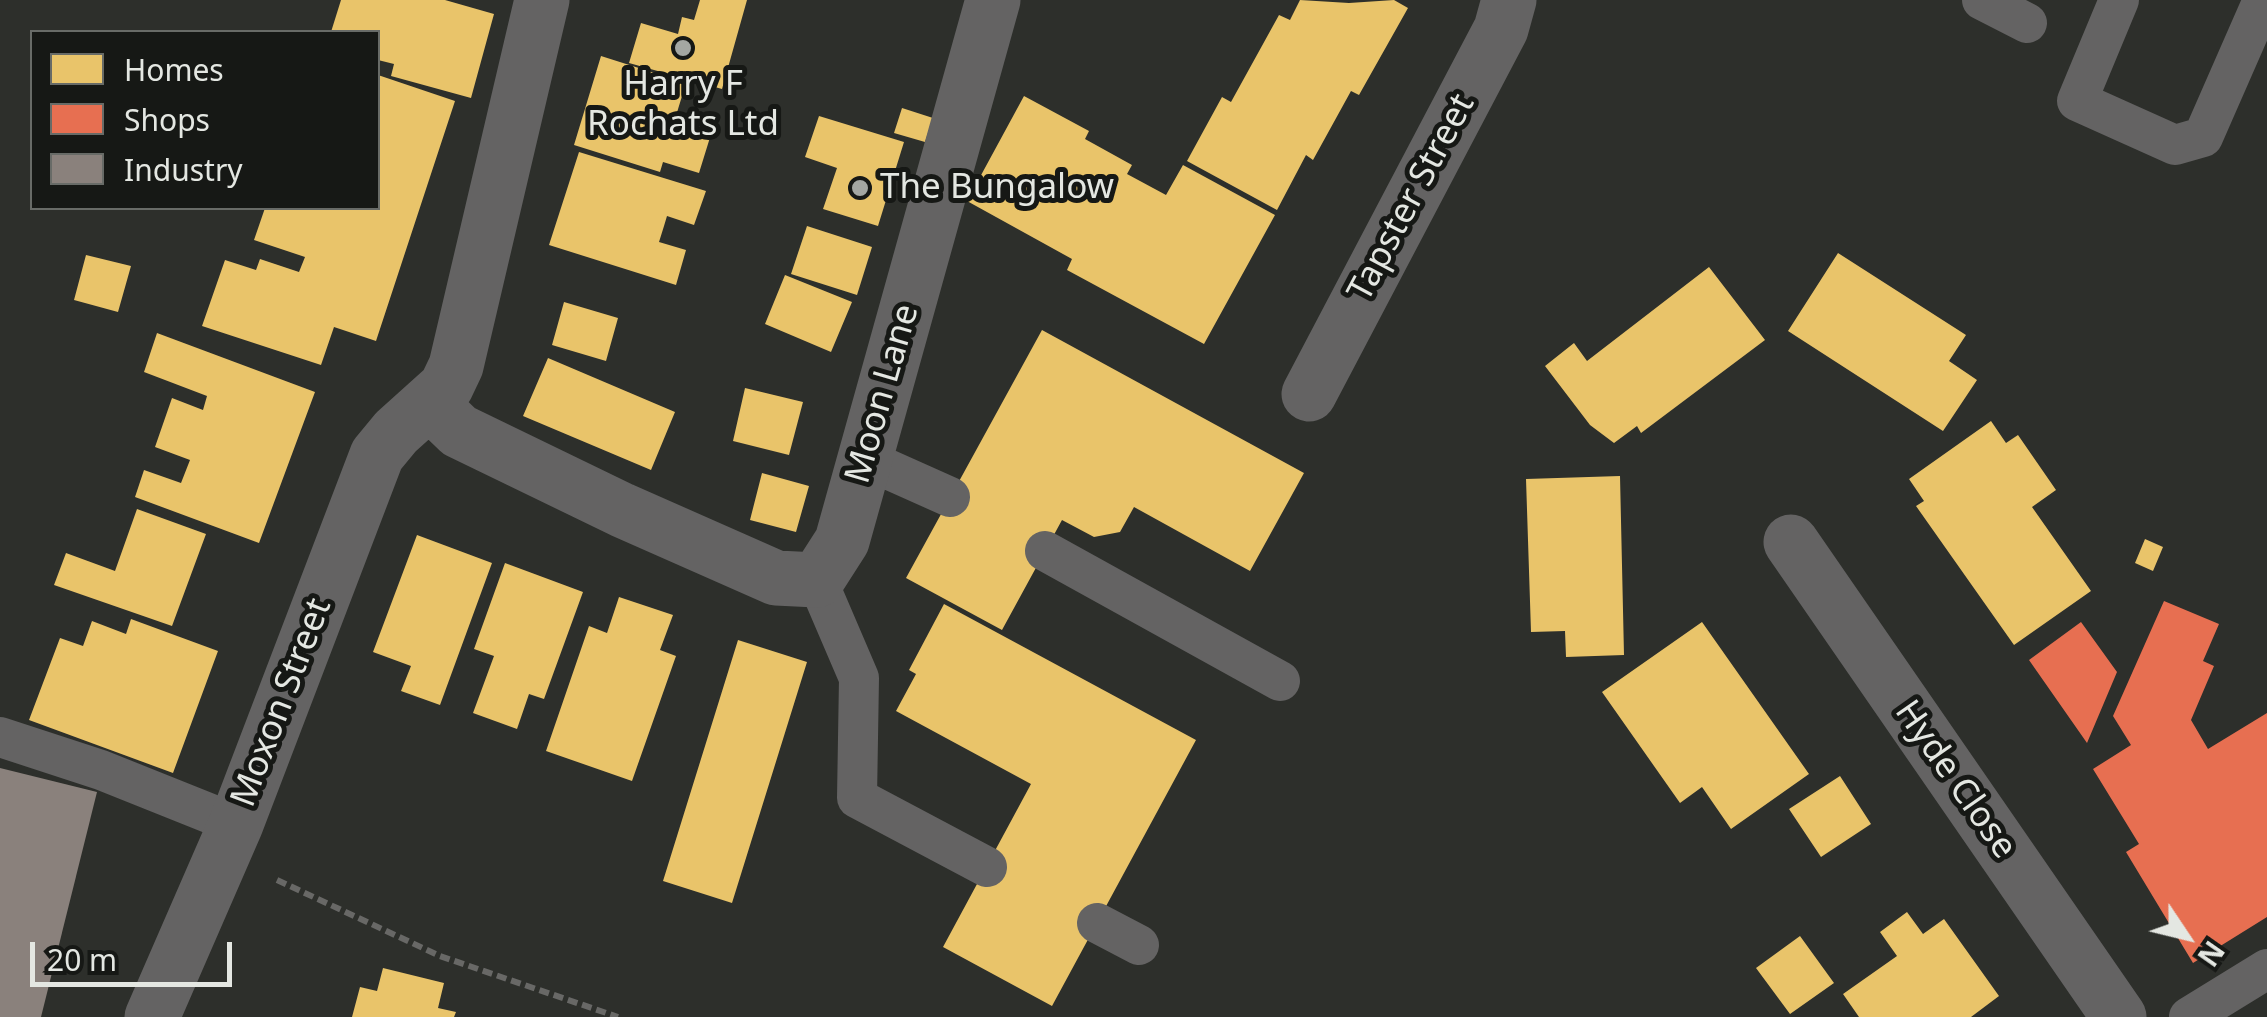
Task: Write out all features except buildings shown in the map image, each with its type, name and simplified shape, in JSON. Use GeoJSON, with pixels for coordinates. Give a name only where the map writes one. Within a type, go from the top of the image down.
{"type":"FeatureCollection","features":[{"type":"Feature","properties":{"kind":"street","name":"Moxon Street"},"geometry":{"type":"LineString","coordinates":[[152,1017],[229,840],[377,456],[396,432],[446,387],[456,366],[542,0]]}},
{"type":"Feature","properties":{"kind":"street","name":"Moon Lane"},"geometry":{"type":"LineString","coordinates":[[818,580],[842,541],[993,0]]}},
{"type":"Feature","properties":{"kind":"street","name":"Tapster Street"},"geometry":{"type":"LineString","coordinates":[[1308,394],[1502,30],[1510,0]]}},
{"type":"Feature","properties":{"kind":"street"},"geometry":{"type":"LineString","coordinates":[[430,403],[459,430],[622,510],[776,578],[818,580]]}},
{"type":"Feature","properties":{"kind":"street","name":"Hyde Close"},"geometry":{"type":"LineString","coordinates":[[1790,542],[2119,1017]]}},
{"type":"Feature","properties":{"kind":"lane"},"geometry":{"type":"LineString","coordinates":[[1982,0],[2026,23]]}},
{"type":"Feature","properties":{"kind":"lane"},"geometry":{"type":"LineString","coordinates":[[2119,0],[2077,102],[2175,145],[2202,137],[2263,0]]}},
{"type":"Feature","properties":{"kind":"lane"},"geometry":{"type":"LineString","coordinates":[[865,459],[950,497]]}},
{"type":"Feature","properties":{"kind":"lane"},"geometry":{"type":"LineString","coordinates":[[1045,551],[1280,681]]}},
{"type":"Feature","properties":{"kind":"lane"},"geometry":{"type":"LineString","coordinates":[[818,580],[859,678],[857,798],[987,867]]}},
{"type":"Feature","properties":{"kind":"lane"},"geometry":{"type":"LineString","coordinates":[[0,737],[101,770],[229,840]]}},
{"type":"Feature","properties":{"kind":"lane"},"geometry":{"type":"LineString","coordinates":[[1096,923],[1139,946]]}},
{"type":"Feature","properties":{"kind":"lane"},"geometry":{"type":"LineString","coordinates":[[2189,1017],[2267,969]]}},
{"type":"Feature","properties":{"kind":"path"},"geometry":{"type":"LineString","coordinates":[[229,840],[440,956],[618,1017]]}},
{"type":"Feature","properties":{"kind":"place","name":"Harry F Rochats Ltd"},"geometry":{"type":"Point","coordinates":[683,48]}},
{"type":"Feature","properties":{"kind":"place","name":"The Bungalow"},"geometry":{"type":"Point","coordinates":[860,188]}}]}
